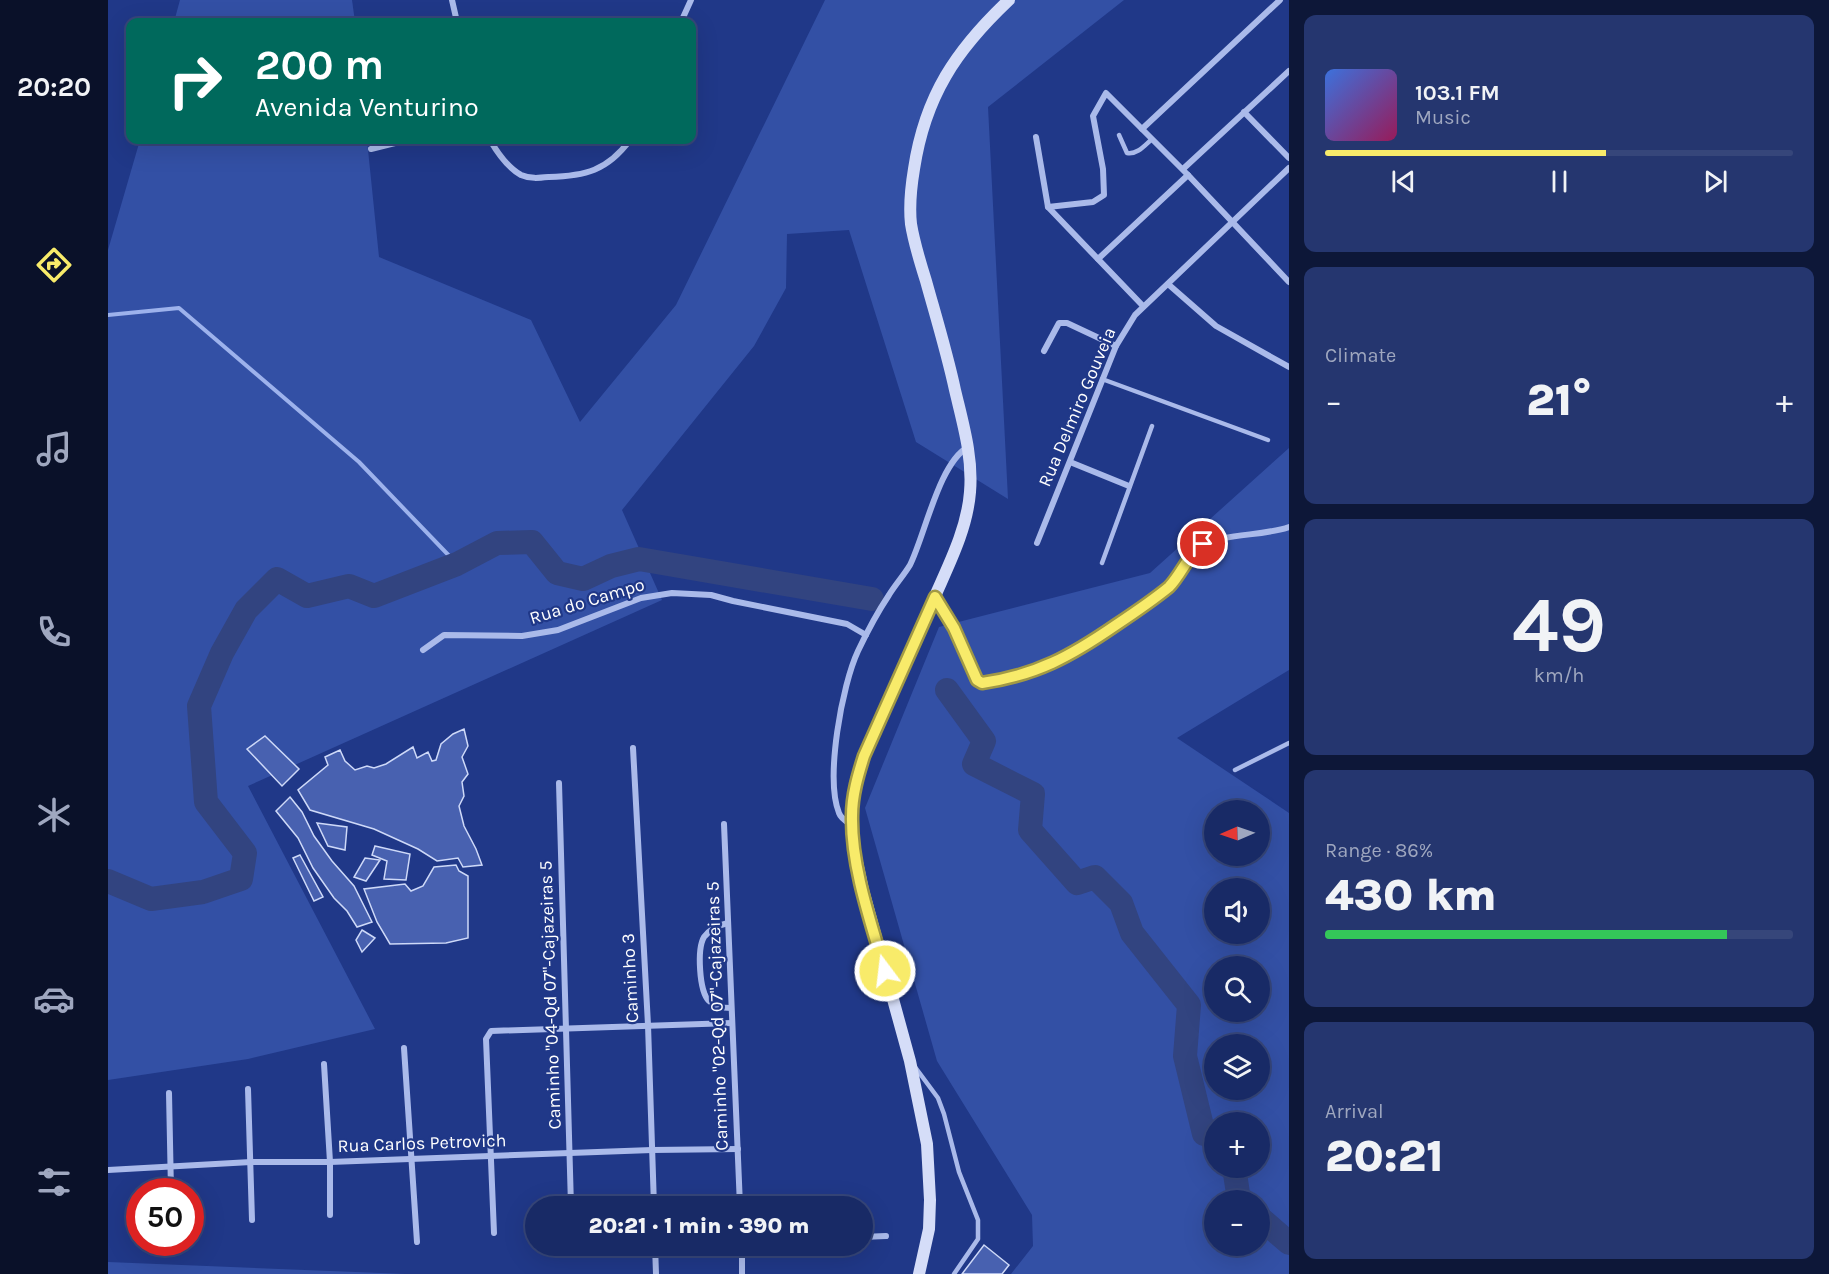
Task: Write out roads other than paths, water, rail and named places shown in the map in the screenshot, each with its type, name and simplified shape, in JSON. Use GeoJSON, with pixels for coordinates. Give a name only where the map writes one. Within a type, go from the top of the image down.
{"type":"FeatureCollection","features":[{"type":"Feature","properties":{"kind":"main road"},"geometry":{"type":"LineString","coordinates":[[919,1274],[929,1229],[927,1144],[910,1061],[863,890],[854,848],[853,802],[856,780],[864,756],[935,597],[959,538],[968,508],[971,467],[969,447],[947,352],[913,235],[911,220],[912,183],[920,134],[937,90],[961,52],[1009,0]]}},
{"type":"Feature","properties":{"kind":"street"},"geometry":{"type":"LineString","coordinates":[[452,0],[456,18]]}},
{"type":"Feature","properties":{"kind":"street"},"geometry":{"type":"LineString","coordinates":[[683,18],[691,0]]}},
{"type":"Feature","properties":{"kind":"street"},"geometry":{"type":"LineString","coordinates":[[1142,129],[1281,0]]}},
{"type":"Feature","properties":{"kind":"street"},"geometry":{"type":"LineString","coordinates":[[1098,259],[1244,112],[1289,71]]}},
{"type":"Feature","properties":{"kind":"street"},"geometry":{"type":"LineString","coordinates":[[1048,207],[1093,202],[1104,195],[1103,169],[1093,116],[1102,96],[1106,93],[1110,94],[1289,282]]}},
{"type":"Feature","properties":{"kind":"street"},"geometry":{"type":"LineString","coordinates":[[1244,112],[1289,158]]}},
{"type":"Feature","properties":{"kind":"street"},"geometry":{"type":"LineString","coordinates":[[1036,137],[1048,207],[1143,306]]}},
{"type":"Feature","properties":{"kind":"street"},"geometry":{"type":"LineString","coordinates":[[371,149],[391,144]]}},
{"type":"Feature","properties":{"kind":"street"},"geometry":{"type":"LineString","coordinates":[[493,144],[510,166],[529,178],[585,175],[616,157],[627,144]]}},
{"type":"Feature","properties":{"kind":"street","name":"Rua Delmiro Gouveia"},"geometry":{"type":"LineString","coordinates":[[1037,543],[1116,346],[1135,315],[1289,168]]}},
{"type":"Feature","properties":{"kind":"street"},"geometry":{"type":"LineString","coordinates":[[1168,284],[1216,326],[1289,367]]}},
{"type":"Feature","properties":{"kind":"street"},"geometry":{"type":"LineString","coordinates":[[1044,351],[1061,322],[1116,346]]}},
{"type":"Feature","properties":{"kind":"street"},"geometry":{"type":"LineString","coordinates":[[852,825],[843,819],[839,812],[835,785],[835,749],[842,699],[856,654],[888,595],[910,565],[946,474],[961,451],[969,447]]}},
{"type":"Feature","properties":{"kind":"street"},"geometry":{"type":"LineString","coordinates":[[1070,462],[1129,486]]}},
{"type":"Feature","properties":{"kind":"street"},"geometry":{"type":"LineString","coordinates":[[935,597],[954,628],[977,680],[982,683],[1008,680],[1035,672],[1068,656],[1151,602],[1180,576],[1198,547],[1228,537],[1273,533],[1289,526]]}},
{"type":"Feature","properties":{"kind":"street","name":"Rua do Campo"},"geometry":{"type":"LineString","coordinates":[[423,650],[444,635],[522,636],[558,630],[641,598],[672,593],[711,594],[743,603],[847,624],[866,635]]}},
{"type":"Feature","properties":{"kind":"street","name":"Caminho 3"},"geometry":{"type":"LineString","coordinates":[[633,748],[648,1025],[654,1196]]}},
{"type":"Feature","properties":{"kind":"street","name":"Caminho \"04-Qd 07\"-Cajazeiras 5"},"geometry":{"type":"LineString","coordinates":[[559,783],[571,1196]]}},
{"type":"Feature","properties":{"kind":"street","name":"Caminho \"02-Qd 07\"-Cajazeiras 5"},"geometry":{"type":"LineString","coordinates":[[724,825],[740,1196]]}},
{"type":"Feature","properties":{"kind":"street"},"geometry":{"type":"LineString","coordinates":[[728,923],[709,932],[701,944],[700,952],[702,986],[705,995],[715,1005],[731,1008]]}},
{"type":"Feature","properties":{"kind":"street"},"geometry":{"type":"LineString","coordinates":[[494,1233],[486,1039],[490,1031],[732,1023]]}},
{"type":"Feature","properties":{"kind":"street"},"geometry":{"type":"LineString","coordinates":[[405,1047],[417,1242]]}},
{"type":"Feature","properties":{"kind":"street"},"geometry":{"type":"LineString","coordinates":[[324,1064],[330,1162],[330,1215]]}},
{"type":"Feature","properties":{"kind":"street"},"geometry":{"type":"LineString","coordinates":[[248,1089],[252,1220]]}},
{"type":"Feature","properties":{"kind":"street"},"geometry":{"type":"LineString","coordinates":[[169,1092],[170,1178]]}},
{"type":"Feature","properties":{"kind":"street","name":"Rua Carlos Petrovich"},"geometry":{"type":"LineString","coordinates":[[108,1170],[251,1162],[330,1162],[738,1149]]}},
{"type":"Feature","properties":{"kind":"street"},"geometry":{"type":"LineString","coordinates":[[873,1237],[886,1236]]}},
{"type":"Feature","properties":{"kind":"street"},"geometry":{"type":"LineString","coordinates":[[655,1256],[656,1274]]}},
{"type":"Feature","properties":{"kind":"street"},"geometry":{"type":"LineString","coordinates":[[742,1256],[742,1274]]}},
{"type":"Feature","properties":{"kind":"lane"},"geometry":{"type":"LineString","coordinates":[[1119,135],[1127,153],[1131,154],[1137,152],[1152,139]]}},
{"type":"Feature","properties":{"kind":"lane"},"geometry":{"type":"LineString","coordinates":[[1102,379],[1268,440]]}},
{"type":"Feature","properties":{"kind":"lane"},"geometry":{"type":"LineString","coordinates":[[1102,563],[1152,426]]}},
{"type":"Feature","properties":{"kind":"lane"},"geometry":{"type":"LineString","coordinates":[[1235,770],[1289,743]]}},
{"type":"Feature","properties":{"kind":"lane"},"geometry":{"type":"LineString","coordinates":[[910,1061],[938,1098],[959,1172],[978,1220],[978,1239],[954,1274]]}},
{"type":"Feature","properties":{"kind":"waterway"},"geometry":{"type":"LineString","coordinates":[[108,315],[179,308],[359,462],[457,564]]}},
{"type":"Feature","properties":{"kind":"waterway"},"geometry":{"type":"LineString","coordinates":[[108,881],[151,899],[203,892],[241,879],[245,853],[206,802],[199,706],[222,653],[246,610],[277,579],[307,596],[349,586],[374,596],[457,564],[497,543],[532,542],[557,573],[583,579],[611,566],[639,559],[872,599]]}},
{"type":"Feature","properties":{"kind":"waterway"},"geometry":{"type":"LineString","coordinates":[[947,690],[984,741],[974,764],[1033,794],[1030,830],[1077,883],[1095,877],[1121,903],[1132,933],[1189,1005],[1185,1056],[1204,1134]]}},
{"type":"Feature","properties":{"kind":"waterway"},"geometry":{"type":"LineString","coordinates":[[1236,1178],[1237,1190]]}},
{"type":"Feature","properties":{"kind":"waterway"},"geometry":{"type":"LineString","coordinates":[[1270,1227],[1289,1243]]}}]}
